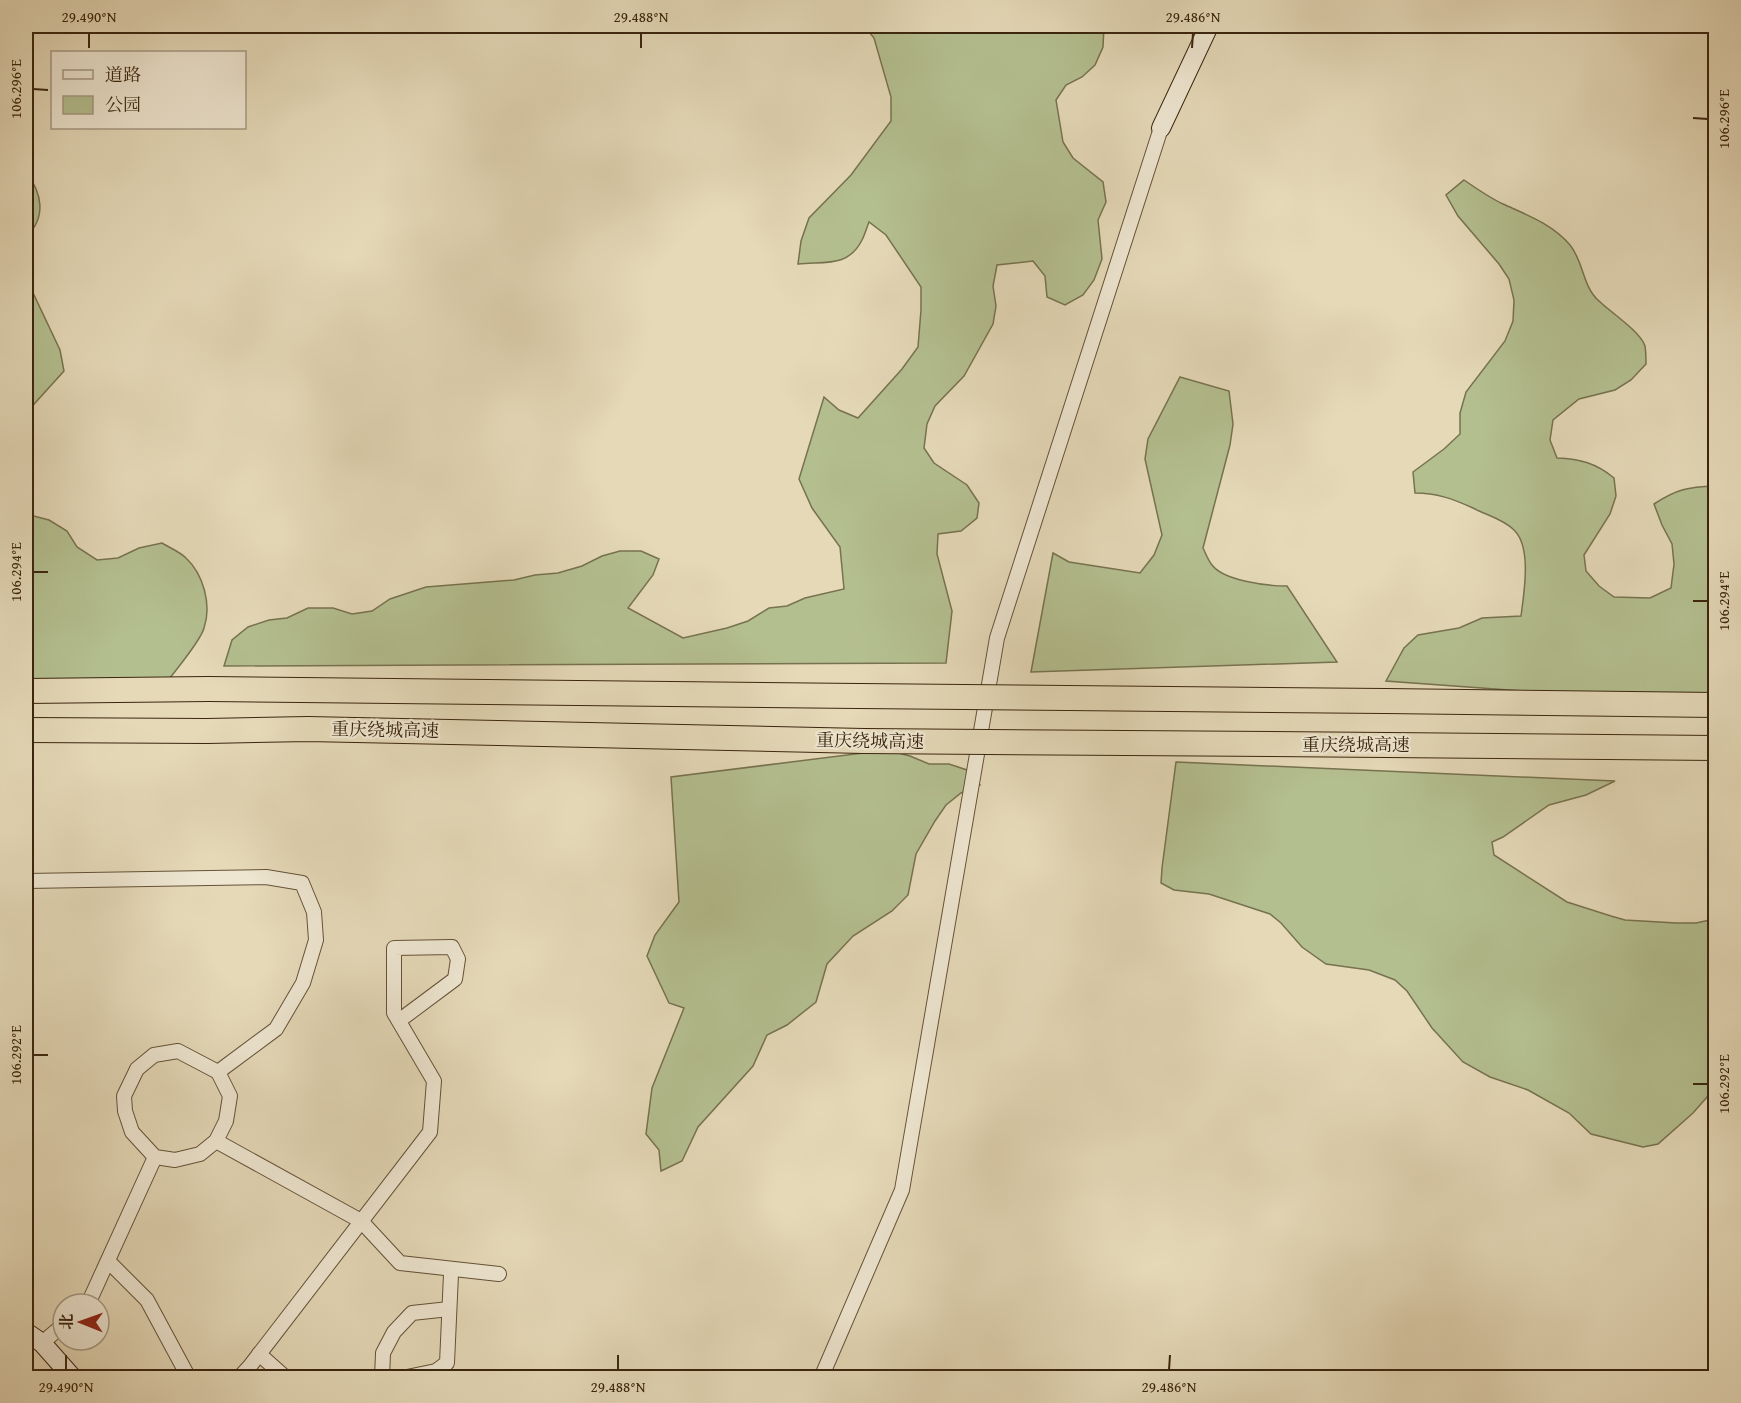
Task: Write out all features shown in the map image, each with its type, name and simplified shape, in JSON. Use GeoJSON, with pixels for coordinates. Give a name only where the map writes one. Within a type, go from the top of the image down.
{"type":"FeatureCollection","features":[{"type":"Feature","properties":{"kind":"highway"},"geometry":{"type":"LineString","coordinates":[[26,691],[231,689],[1716,705]]}},
{"type":"Feature","properties":{"kind":"highway","name":"重庆绕城高速"},"geometry":{"type":"LineString","coordinates":[[26,730],[308,729],[864,741],[1716,748]]}},
{"type":"Feature","properties":{"kind":"street"},"geometry":{"type":"LineString","coordinates":[[820,1377],[902,1190],[997,638],[1161,128],[1209,26]]}},
{"type":"Feature","properties":{"kind":"street"},"geometry":{"type":"LineString","coordinates":[[26,881],[266,877],[302,883],[314,912],[316,940],[303,983],[276,1029],[218,1072]]}},
{"type":"Feature","properties":{"kind":"street"},"geometry":{"type":"LineString","coordinates":[[239,1377],[430,1132],[434,1081],[394,1013],[394,948],[452,947],[458,959],[455,979],[400,1020]]}},
{"type":"Feature","properties":{"kind":"street"},"geometry":{"type":"LineString","coordinates":[[178,1052],[218,1072],[230,1096],[226,1121],[216,1141],[200,1154],[175,1160],[155,1156],[132,1132],[125,1111],[124,1096],[137,1069],[154,1055],[178,1052]]}},
{"type":"Feature","properties":{"kind":"street"},"geometry":{"type":"LineString","coordinates":[[216,1141],[361,1221],[400,1263],[499,1274]]}},
{"type":"Feature","properties":{"kind":"street"},"geometry":{"type":"LineString","coordinates":[[94,1292],[155,1156]]}},
{"type":"Feature","properties":{"kind":"street"},"geometry":{"type":"LineString","coordinates":[[108,1261],[147,1300],[189,1377]]}},
{"type":"Feature","properties":{"kind":"street"},"geometry":{"type":"LineString","coordinates":[[402,1377],[436,1371],[447,1363],[451,1274]]}},
{"type":"Feature","properties":{"kind":"street"},"geometry":{"type":"LineString","coordinates":[[382,1377],[383,1353],[394,1332],[412,1313],[450,1309]]}},
{"type":"Feature","properties":{"kind":"street"},"geometry":{"type":"LineString","coordinates":[[26,1332],[42,1343],[73,1377]]}},
{"type":"Feature","properties":{"kind":"street"},"geometry":{"type":"LineString","coordinates":[[42,1343],[51,1335]]}},
{"type":"Feature","properties":{"kind":"street"},"geometry":{"type":"LineString","coordinates":[[259,1354],[286,1377]]}},
{"type":"Feature","properties":{"kind":"green space"},"geometry":{"type":"Polygon","coordinates":[[[864,26],[1104,26],[1103,47],[1095,65],[1082,77],[1066,85],[1056,100],[1063,142],[1073,158],[1103,182],[1106,202],[1098,220],[1102,259],[1094,280],[1083,295],[1065,305],[1047,297],[1045,276],[1033,261],[997,265],[993,286],[996,306],[993,324],[964,376],[935,406],[927,424],[924,448],[934,463],[967,485],[979,503],[977,518],[961,531],[938,534],[937,554],[952,611],[946,663],[224,666],[232,640],[248,627],[269,620],[287,618],[308,608],[333,608],[352,614],[372,611],[390,599],[426,587],[514,580],[558,573],[620,551],[641,551],[659,559],[653,575],[628,608],[683,638],[748,621],[769,608],[787,606],[805,598],[844,589],[840,547],[812,508],[799,479],[824,397],[839,410],[858,418],[902,369],[918,347],[921,310],[921,287],[886,235],[869,222],[862,240],[850,255],[834,261],[798,264],[801,241],[809,218],[851,175],[891,121],[891,97],[874,38],[864,26]]]}},
{"type":"Feature","properties":{"kind":"green space"},"geometry":{"type":"Polygon","coordinates":[[[26,172],[36,188],[40,205],[37,221],[26,237],[26,172]]]}},
{"type":"Feature","properties":{"kind":"green space"},"geometry":{"type":"Polygon","coordinates":[[[1464,180],[1493,199],[1539,221],[1563,238],[1575,252],[1593,295],[1638,334],[1645,346],[1646,364],[1631,380],[1615,390],[1579,399],[1553,420],[1550,440],[1557,458],[1587,463],[1614,478],[1616,496],[1610,514],[1584,555],[1586,571],[1599,586],[1614,597],[1650,598],[1671,588],[1674,564],[1672,544],[1654,504],[1683,490],[1715,486],[1715,697],[1617,698],[1386,681],[1404,648],[1418,635],[1459,628],[1482,618],[1521,616],[1525,559],[1520,538],[1514,530],[1500,520],[1459,502],[1438,495],[1415,493],[1413,472],[1460,434],[1460,413],[1466,392],[1505,341],[1513,321],[1514,300],[1509,279],[1458,216],[1446,195],[1464,180]]]}},
{"type":"Feature","properties":{"kind":"green space"},"geometry":{"type":"Polygon","coordinates":[[[26,278],[60,350],[64,371],[26,413],[26,278]]]}},
{"type":"Feature","properties":{"kind":"green space"},"geometry":{"type":"Polygon","coordinates":[[[1180,377],[1229,391],[1233,424],[1230,445],[1203,548],[1208,559],[1218,570],[1236,579],[1258,584],[1287,586],[1337,662],[1031,672],[1053,553],[1069,562],[1140,573],[1154,555],[1162,535],[1145,459],[1148,439],[1180,377]]]}},
{"type":"Feature","properties":{"kind":"green space"},"geometry":{"type":"Polygon","coordinates":[[[26,514],[49,520],[67,531],[77,547],[97,560],[118,558],[139,548],[162,543],[186,558],[197,572],[204,590],[206,619],[199,639],[170,678],[26,682],[26,514]]]}},
{"type":"Feature","properties":{"kind":"green space"},"geometry":{"type":"Polygon","coordinates":[[[887,750],[929,764],[949,764],[967,770],[980,785],[961,793],[946,805],[935,821],[916,854],[908,895],[892,911],[853,936],[827,964],[816,1002],[787,1025],[767,1035],[753,1066],[698,1127],[682,1161],[661,1171],[659,1150],[646,1134],[652,1088],[684,1008],[669,1003],[647,956],[655,935],[679,902],[671,777],[887,750]]]}},
{"type":"Feature","properties":{"kind":"green space"},"geometry":{"type":"Polygon","coordinates":[[[1176,762],[1615,781],[1586,795],[1549,805],[1492,842],[1494,855],[1567,902],[1611,916],[1625,920],[1676,923],[1696,923],[1715,919],[1715,1088],[1693,1113],[1658,1144],[1643,1147],[1591,1134],[1569,1113],[1528,1090],[1490,1077],[1463,1062],[1432,1028],[1407,991],[1395,980],[1369,970],[1326,964],[1302,947],[1270,914],[1209,894],[1174,890],[1161,883],[1176,762]]]}}]}
